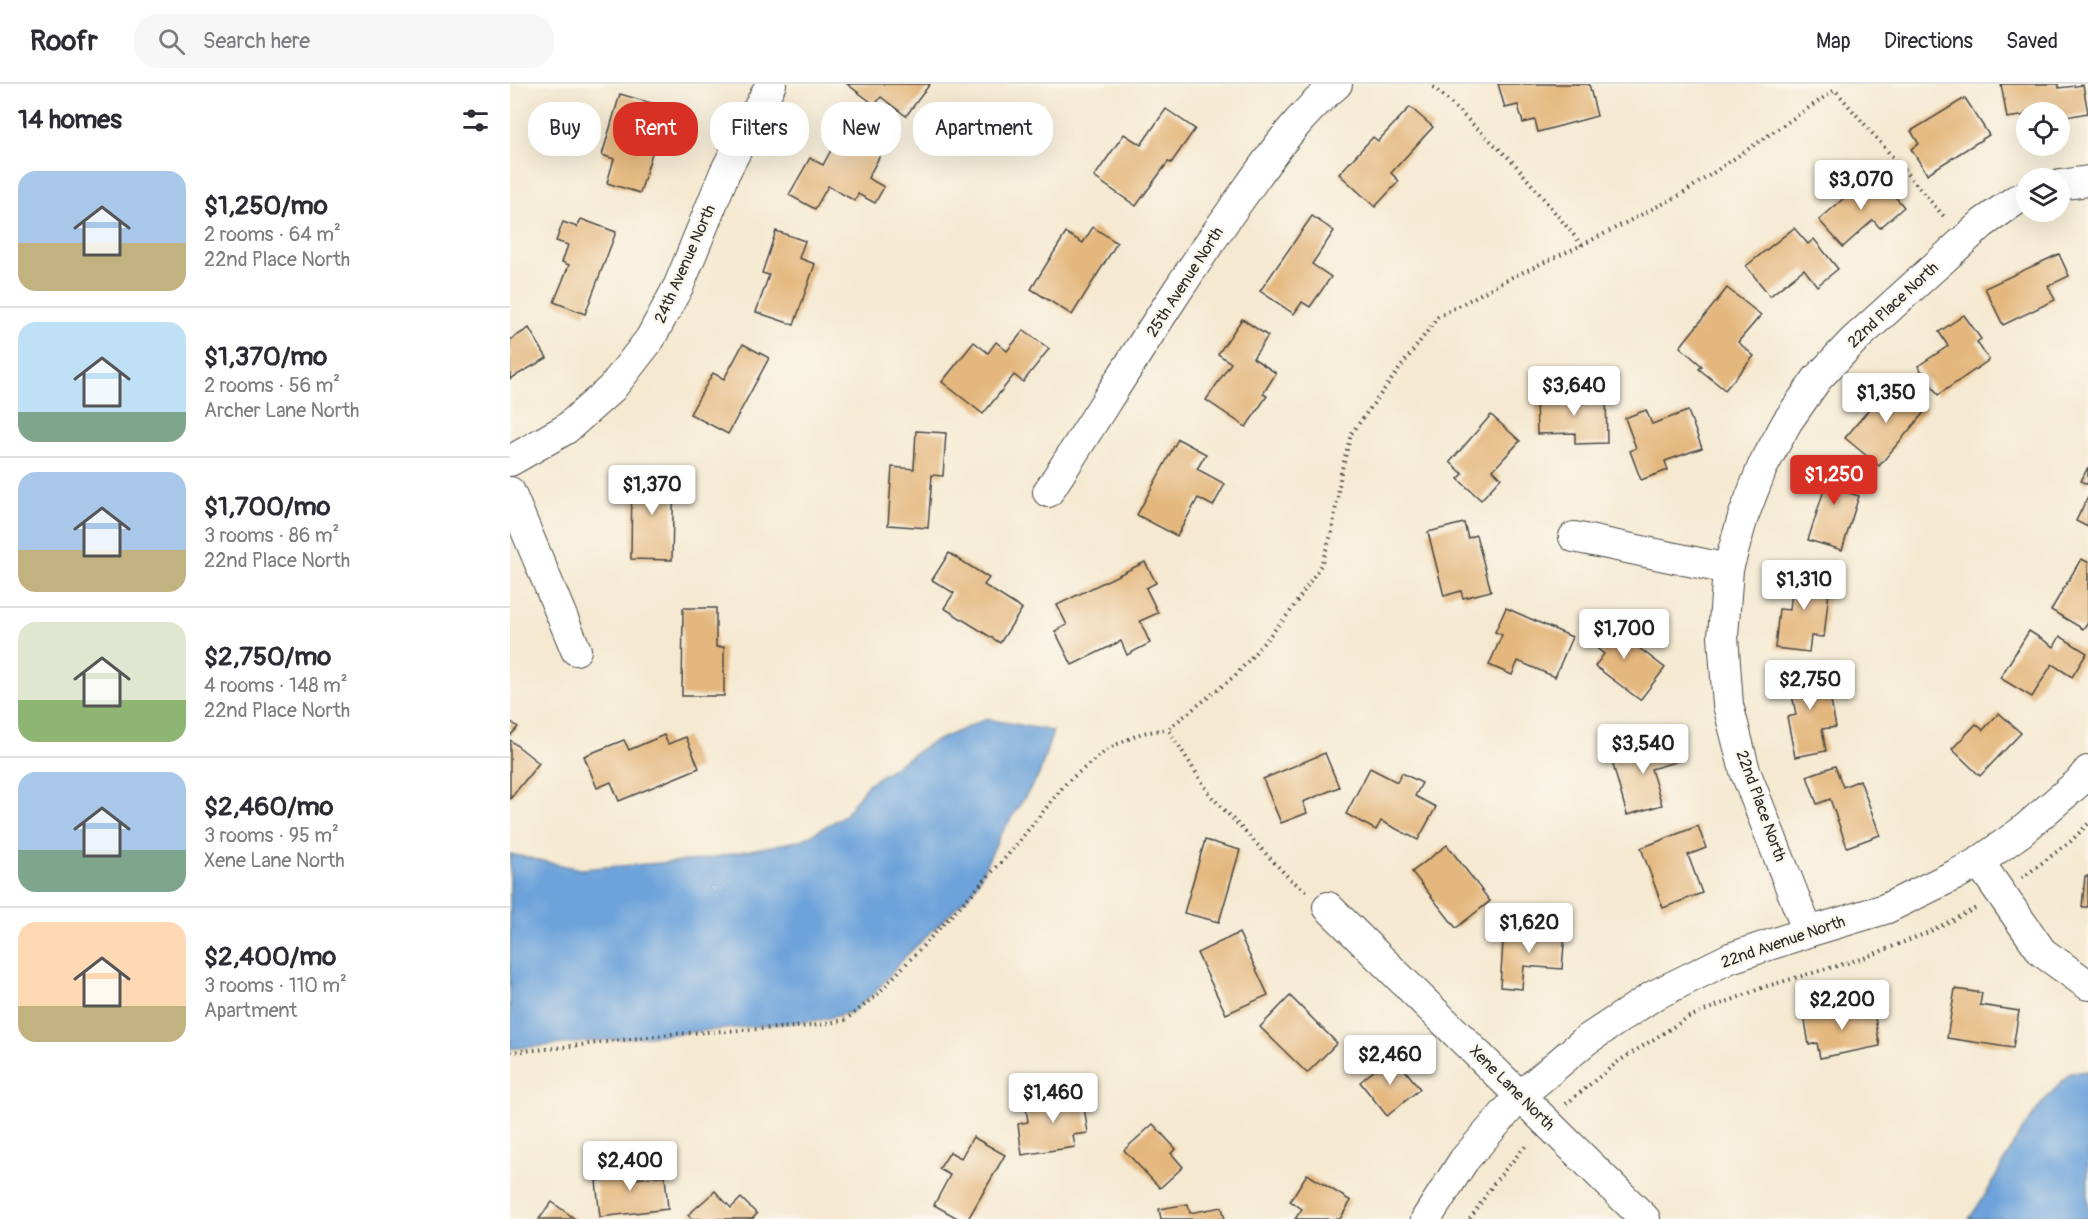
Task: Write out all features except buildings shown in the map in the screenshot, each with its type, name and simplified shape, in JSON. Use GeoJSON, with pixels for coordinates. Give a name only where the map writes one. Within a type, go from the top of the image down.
{"type":"FeatureCollection","features":[{"type":"Feature","properties":{"kind":"street","name":"24th Avenue North"},"geometry":{"type":"LineString","coordinates":[[510,461],[566,429],[612,388],[650,339],[679,285],[725,172],[771,84]]}},
{"type":"Feature","properties":{"kind":"street","name":"25th Avenue North"},"geometry":{"type":"LineString","coordinates":[[1048,492],[1206,247],[1293,126],[1318,99],[1336,84]]}},
{"type":"Feature","properties":{"kind":"street"},"geometry":{"type":"LineString","coordinates":[[2070,184],[2088,181]]}},
{"type":"Feature","properties":{"kind":"street","name":"22nd Place North"},"geometry":{"type":"LineString","coordinates":[[1808,932],[1745,771],[1728,705],[1723,636],[1728,569],[1743,517],[1762,468],[1787,422],[1817,379],[1853,341],[1964,240],[1983,223],[2016,200]]}},
{"type":"Feature","properties":{"kind":"street"},"geometry":{"type":"LineString","coordinates":[[510,492],[576,650]]}},
{"type":"Feature","properties":{"kind":"street"},"geometry":{"type":"LineString","coordinates":[[1575,537],[1728,569]]}},
{"type":"Feature","properties":{"kind":"street","name":"22nd Avenue North"},"geometry":{"type":"LineString","coordinates":[[1426,1219],[1464,1160],[1521,1096],[1585,1041],[1653,996],[1730,958],[1885,909],[1979,862],[2021,832],[2079,782],[2088,771]]}},
{"type":"Feature","properties":{"kind":"street"},"geometry":{"type":"LineString","coordinates":[[1979,862],[2042,952],[2088,985]]}},
{"type":"Feature","properties":{"kind":"street","name":"Xene Lane North"},"geometry":{"type":"LineString","coordinates":[[1328,908],[1645,1219]]}},
{"type":"Feature","properties":{"kind":"path"},"geometry":{"type":"LineString","coordinates":[[1430,84],[1513,162],[1582,245]]}},
{"type":"Feature","properties":{"kind":"path"},"geometry":{"type":"LineString","coordinates":[[510,1052],[672,1034],[812,1026],[845,1020],[875,998],[999,865],[1067,782],[1109,748],[1142,733],[1168,729],[1236,675],[1290,612],[1321,565],[1332,532],[1341,473],[1351,435],[1438,317],[1510,278],[1582,245],[1682,194],[1834,90],[1964,240]]}},
{"type":"Feature","properties":{"kind":"path"},"geometry":{"type":"LineString","coordinates":[[1168,729],[1211,796],[1290,879],[1328,908]]}},
{"type":"Feature","properties":{"kind":"path"},"geometry":{"type":"LineString","coordinates":[[2019,881],[2071,841],[2088,824]]}},
{"type":"Feature","properties":{"kind":"path"},"geometry":{"type":"LineString","coordinates":[[1564,1106],[1619,1061],[1689,1017],[1764,987],[1864,958],[1929,932],[1977,908]]}},
{"type":"Feature","properties":{"kind":"path"},"geometry":{"type":"LineString","coordinates":[[1470,1219],[1494,1183],[1529,1142]]}},
{"type":"Feature","properties":{"kind":"water"},"geometry":{"type":"Polygon","coordinates":[[[986,719],[1053,731],[1039,775],[1001,834],[973,891],[906,956],[877,990],[852,1012],[820,1020],[510,1049],[510,854],[580,869],[700,860],[802,840],[844,816],[868,784],[929,744],[986,719]]]}},
{"type":"Feature","properties":{"kind":"water"},"geometry":{"type":"Polygon","coordinates":[[[2088,1071],[2088,1219],[1969,1219],[1989,1189],[2017,1138],[2042,1103],[2070,1073],[2088,1071]]]}}]}
